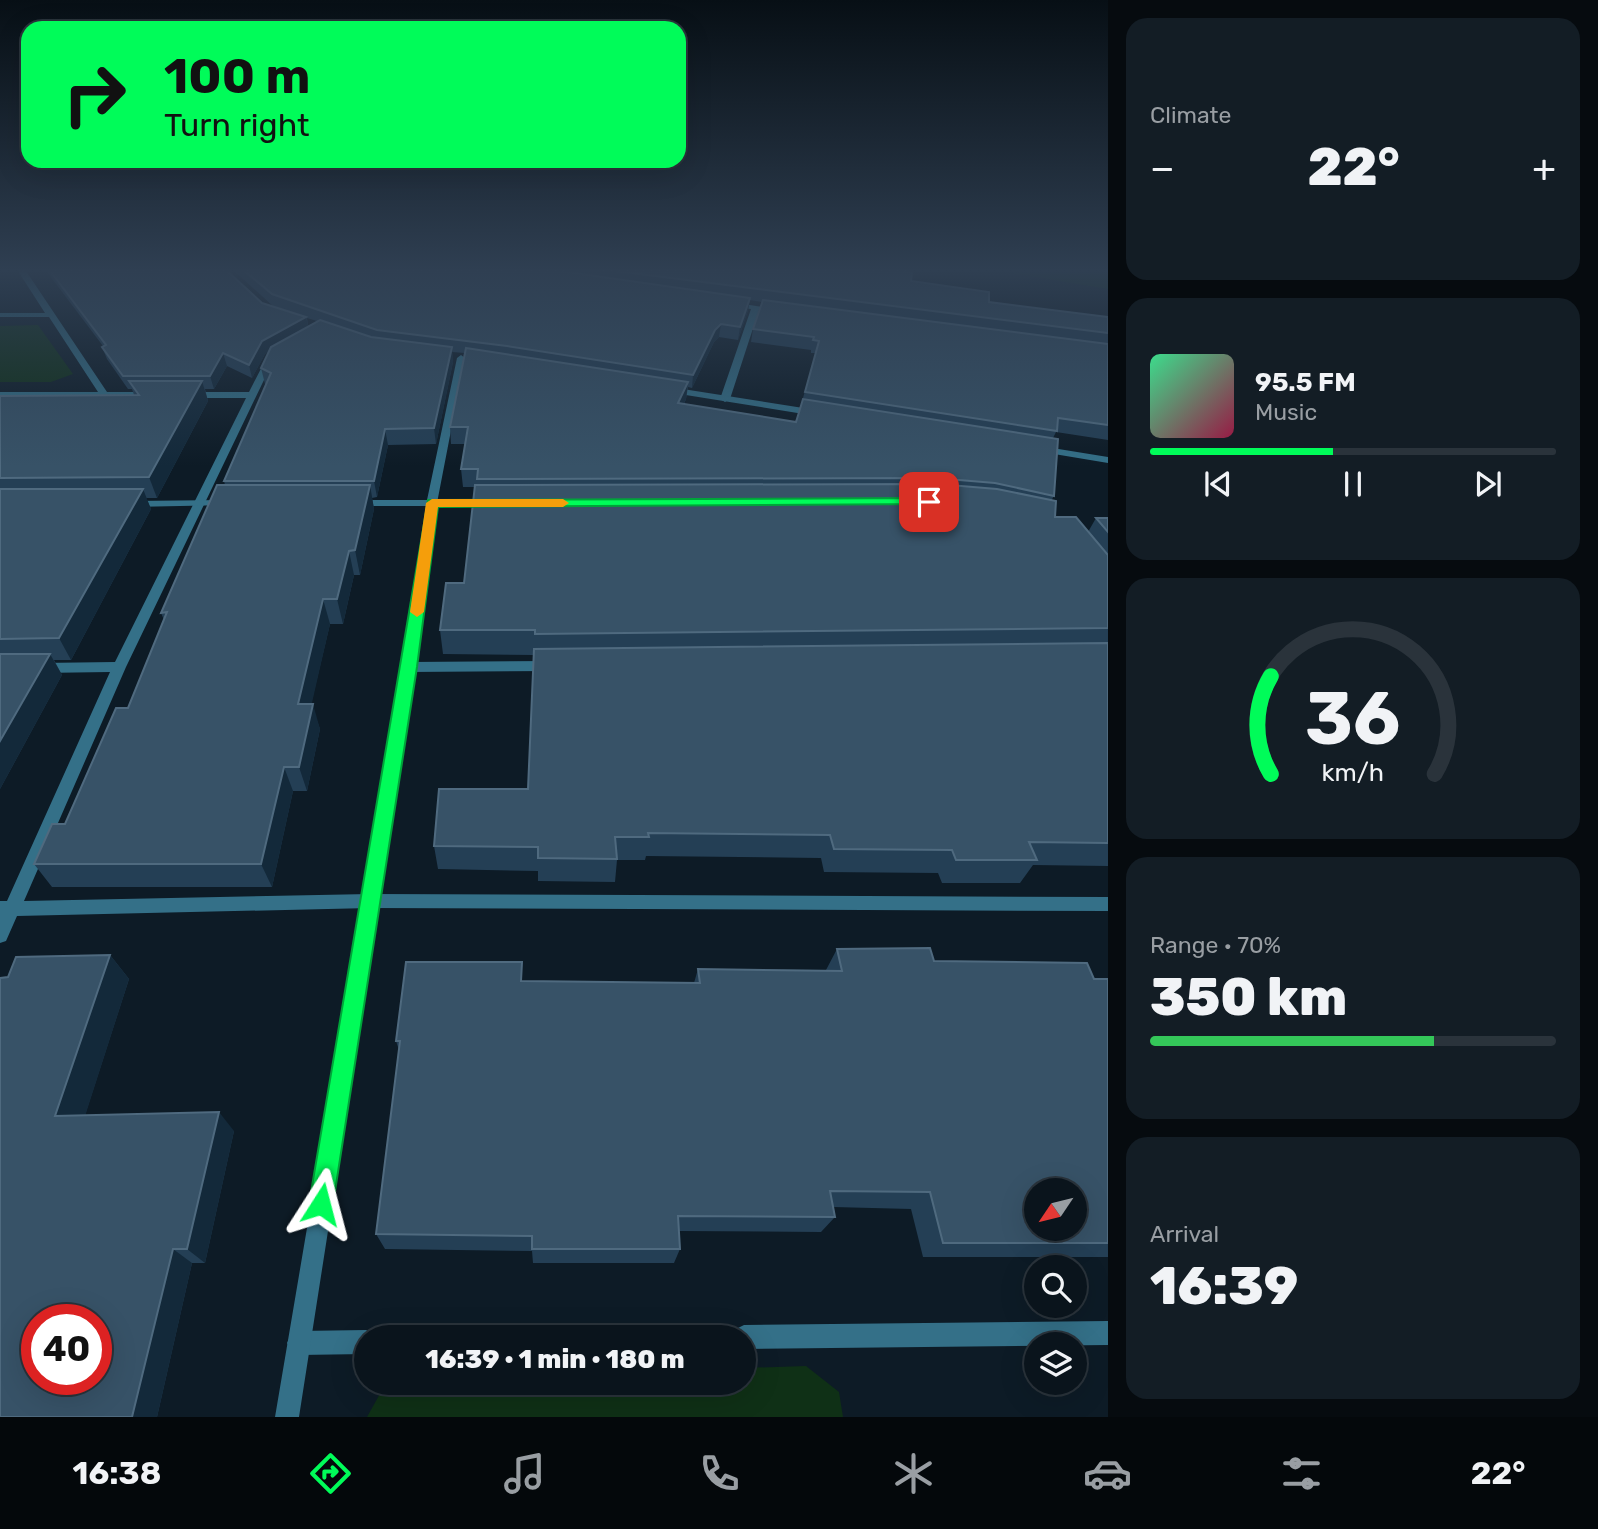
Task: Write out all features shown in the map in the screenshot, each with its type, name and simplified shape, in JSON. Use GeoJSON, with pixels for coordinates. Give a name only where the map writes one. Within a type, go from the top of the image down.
{"type":"FeatureCollection","features":[{"type":"Feature","properties":{"kind":"street"},"geometry":{"type":"LineString","coordinates":[[64,334],[104,395]]}},
{"type":"Feature","properties":{"kind":"street"},"geometry":{"type":"LineString","coordinates":[[725,399],[747,334]]}},
{"type":"Feature","properties":{"kind":"street"},"geometry":{"type":"LineString","coordinates":[[0,935],[7,909],[119,667],[269,358],[281,352]]}},
{"type":"Feature","properties":{"kind":"street"},"geometry":{"type":"LineString","coordinates":[[287,1417],[410,667],[432,503],[461,358]]}},
{"type":"Feature","properties":{"kind":"street"},"geometry":{"type":"LineString","coordinates":[[657,388],[821,414]]}},
{"type":"Feature","properties":{"kind":"street"},"geometry":{"type":"LineString","coordinates":[[0,395],[158,395]]}},
{"type":"Feature","properties":{"kind":"street"},"geometry":{"type":"LineString","coordinates":[[184,395],[251,395]]}},
{"type":"Feature","properties":{"kind":"street"},"geometry":{"type":"LineString","coordinates":[[1026,447],[1108,460]]}},
{"type":"Feature","properties":{"kind":"street"},"geometry":{"type":"LineString","coordinates":[[119,504],[240,503]]}},
{"type":"Feature","properties":{"kind":"street"},"geometry":{"type":"LineString","coordinates":[[338,503],[497,503]]}},
{"type":"Feature","properties":{"kind":"street"},"geometry":{"type":"LineString","coordinates":[[410,667],[559,666]]}},
{"type":"Feature","properties":{"kind":"street"},"geometry":{"type":"LineString","coordinates":[[26,668],[119,667]]}},
{"type":"Feature","properties":{"kind":"street"},"geometry":{"type":"LineString","coordinates":[[7,909],[370,901],[1108,904]]}},
{"type":"Feature","properties":{"kind":"street"},"geometry":{"type":"LineString","coordinates":[[756,1337],[1108,1333]]}},
{"type":"Feature","properties":{"kind":"street"},"geometry":{"type":"LineString","coordinates":[[299,1342],[354,1342]]}},
{"type":"Feature","properties":{"kind":"green space"},"geometry":{"type":"Polygon","coordinates":[[[0,334],[45,334],[73,374],[51,382],[0,382],[0,334]]]}},
{"type":"Feature","properties":{"kind":"green space"},"geometry":{"type":"Polygon","coordinates":[[[806,1366],[839,1392],[843,1417],[367,1417],[379,1395],[756,1395],[756,1368],[806,1366]]]}},
{"type":"Feature","properties":{"kind":"building"},"geometry":{"type":"Polygon","coordinates":[[[98,334],[275,334],[262,341],[249,365],[223,353],[210,376],[123,376],[102,347],[106,345],[98,334]]]}},
{"type":"Feature","properties":{"kind":"building"},"geometry":{"type":"Polygon","coordinates":[[[294,334],[362,334],[452,347],[434,428],[385,429],[374,481],[224,481],[271,373],[261,368],[271,347],[294,334]]]}},
{"type":"Feature","properties":{"kind":"building"},"geometry":{"type":"Polygon","coordinates":[[[411,334],[713,334],[693,375],[411,334]]]}},
{"type":"Feature","properties":{"kind":"building"},"geometry":{"type":"Polygon","coordinates":[[[792,334],[1031,334],[1108,344],[1108,425],[1058,418],[1057,431],[805,392],[819,341],[813,340],[814,337],[792,334]]]}},
{"type":"Feature","properties":{"kind":"building"},"geometry":{"type":"Polygon","coordinates":[[[466,348],[688,382],[678,403],[796,422],[803,399],[1058,439],[1054,496],[995,483],[935,478],[477,479],[478,469],[461,469],[468,427],[450,427],[466,348]]]}},
{"type":"Feature","properties":{"kind":"building"},"geometry":{"type":"Polygon","coordinates":[[[129,381],[202,381],[149,477],[0,478],[0,396],[139,395],[129,381]]]}},
{"type":"Feature","properties":{"kind":"building"},"geometry":{"type":"Polygon","coordinates":[[[937,484],[997,489],[1056,501],[1055,517],[1076,517],[1108,555],[1108,628],[535,634],[535,630],[440,630],[446,583],[464,583],[475,485],[937,484]]]}},
{"type":"Feature","properties":{"kind":"building"},"geometry":{"type":"Polygon","coordinates":[[[217,485],[370,485],[355,550],[349,551],[337,599],[323,599],[298,704],[313,704],[299,767],[284,767],[261,864],[34,864],[52,824],[65,824],[116,708],[128,708],[167,612],[161,613],[217,485]]]}},
{"type":"Feature","properties":{"kind":"building"},"geometry":{"type":"Polygon","coordinates":[[[0,489],[143,489],[59,638],[0,639],[0,489]]]}},
{"type":"Feature","properties":{"kind":"building"},"geometry":{"type":"Polygon","coordinates":[[[1096,518],[1108,518],[1108,532],[1096,518]]]}},
{"type":"Feature","properties":{"kind":"building"},"geometry":{"type":"Polygon","coordinates":[[[1108,643],[1108,843],[1029,842],[1037,860],[956,860],[952,850],[834,849],[830,835],[648,833],[649,837],[615,837],[617,859],[538,858],[538,847],[434,846],[439,789],[528,789],[534,649],[1108,643]]]}},
{"type":"Feature","properties":{"kind":"building"},"geometry":{"type":"Polygon","coordinates":[[[0,654],[50,654],[0,741],[0,654]]]}},
{"type":"Feature","properties":{"kind":"building"},"geometry":{"type":"Polygon","coordinates":[[[930,948],[934,961],[1087,963],[1094,979],[1108,979],[1108,1243],[943,1243],[930,1192],[830,1191],[835,1217],[678,1216],[680,1249],[532,1249],[532,1236],[376,1234],[400,1041],[396,1041],[406,962],[522,962],[521,981],[700,983],[698,969],[842,971],[837,949],[930,948]]]}},
{"type":"Feature","properties":{"kind":"building"},"geometry":{"type":"Polygon","coordinates":[[[110,955],[55,1116],[219,1112],[187,1249],[173,1249],[132,1417],[0,1417],[0,978],[8,977],[16,957],[110,955]]]}},
{"type":"Feature","properties":{"kind":"slow traffic"},"geometry":{"type":"LineString","coordinates":[[417,612],[432,503],[563,503]]}},
{"type":"Feature","properties":{"kind":"route"},"geometry":{"type":"LineString","coordinates":[[321,1204],[410,667],[432,503],[929,502]]}}]}
